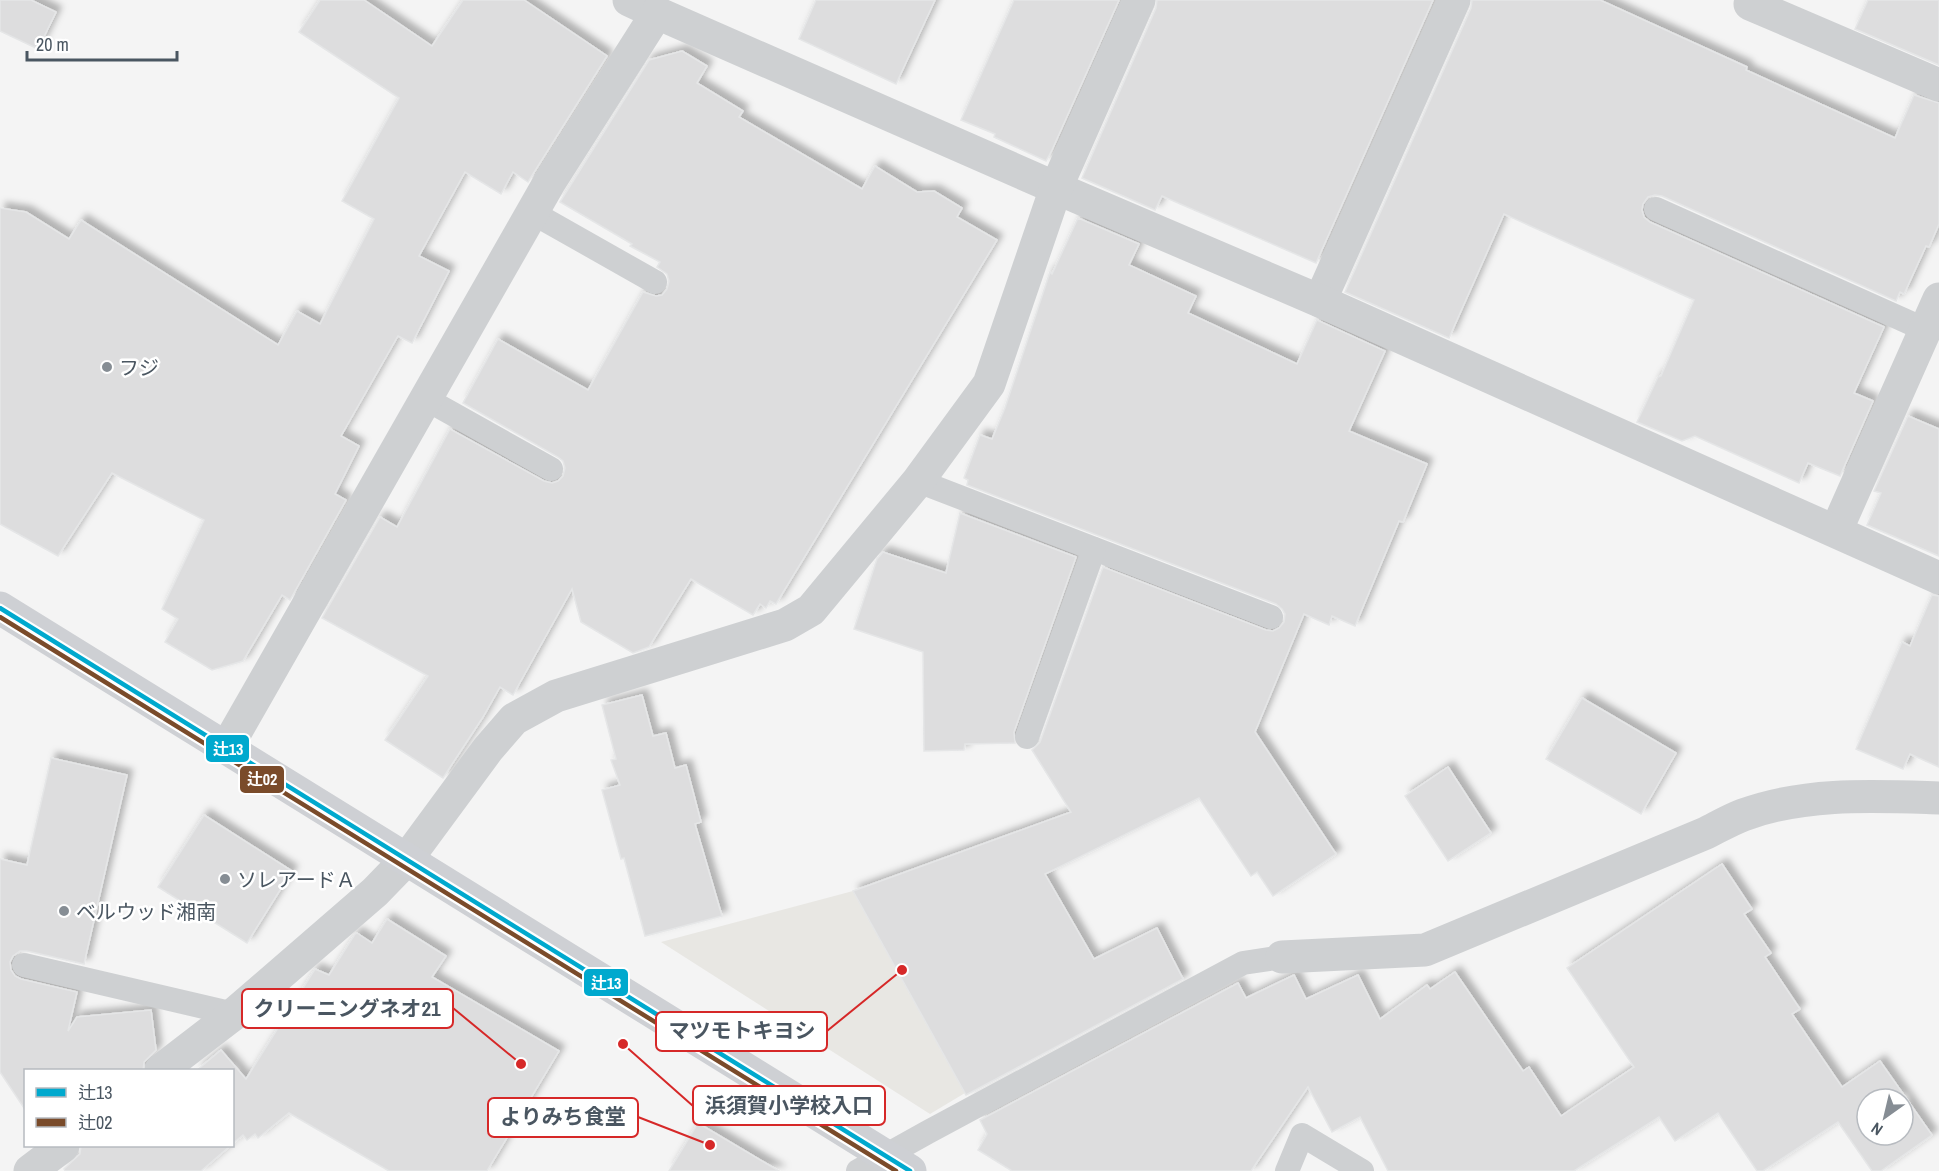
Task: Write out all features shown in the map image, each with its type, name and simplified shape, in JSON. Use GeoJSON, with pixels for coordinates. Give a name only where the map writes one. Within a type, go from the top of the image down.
{"type":"FeatureCollection","features":[{"type":"Feature","properties":{"kind":"street"},"geometry":{"type":"LineString","coordinates":[[164,1069],[234,1014],[375,892],[407,859],[488,749],[514,719],[556,696],[785,626],[811,610],[918,481],[989,384],[1056,188],[1139,0]]}},
{"type":"Feature","properties":{"kind":"street"},"geometry":{"type":"LineString","coordinates":[[1320,301],[1454,0]]}},
{"type":"Feature","properties":{"kind":"street"},"geometry":{"type":"LineString","coordinates":[[1752,0],[1750,4],[1939,85]]}},
{"type":"Feature","properties":{"kind":"street"},"geometry":{"type":"LineString","coordinates":[[227,747],[533,213],[643,7],[1320,301],[1939,578]]}},
{"type":"Feature","properties":{"kind":"street"},"geometry":{"type":"LineString","coordinates":[[1836,531],[1939,299]]}},
{"type":"Feature","properties":{"kind":"street"},"geometry":{"type":"LineString","coordinates":[[0,608],[407,859],[884,1166]]}},
{"type":"Feature","properties":{"kind":"street"},"geometry":{"type":"LineString","coordinates":[[1282,957],[1425,950],[1706,833],[1743,815],[1780,805],[1852,795],[1939,798]]}},
{"type":"Feature","properties":{"kind":"street"},"geometry":{"type":"LineString","coordinates":[[30,1171],[62,1147]]}},
{"type":"Feature","properties":{"kind":"lane"},"geometry":{"type":"LineString","coordinates":[[1656,209],[1926,330]]}},
{"type":"Feature","properties":{"kind":"lane"},"geometry":{"type":"LineString","coordinates":[[533,213],[655,282]]}},
{"type":"Feature","properties":{"kind":"lane"},"geometry":{"type":"LineString","coordinates":[[426,399],[551,469]]}},
{"type":"Feature","properties":{"kind":"lane"},"geometry":{"type":"LineString","coordinates":[[918,481],[1270,617]]}},
{"type":"Feature","properties":{"kind":"lane"},"geometry":{"type":"LineString","coordinates":[[1028,737],[1094,549]]}},
{"type":"Feature","properties":{"kind":"lane"},"geometry":{"type":"LineString","coordinates":[[884,1166],[1243,963],[1282,957]]}},
{"type":"Feature","properties":{"kind":"lane"},"geometry":{"type":"LineString","coordinates":[[24,965],[234,1014]]}},
{"type":"Feature","properties":{"kind":"lane"},"geometry":{"type":"LineString","coordinates":[[1287,1171],[1302,1135],[1362,1171]]}},
{"type":"Feature","properties":{"kind":"shaded area"},"geometry":{"type":"Polygon","coordinates":[[[1021,831],[1122,1009],[930,1114],[661,942],[853,891],[1021,831]]]}},
{"type":"Feature","properties":{"kind":"building"},"geometry":{"type":"Polygon","coordinates":[[[0,0],[31,0],[56,12],[38,49],[0,31],[0,0]]]}},
{"type":"Feature","properties":{"kind":"building"},"geometry":{"type":"Polygon","coordinates":[[[320,0],[364,0],[432,46],[463,0],[524,0],[607,56],[528,182],[513,172],[501,194],[465,172],[419,256],[449,271],[412,343],[398,336],[341,436],[359,446],[335,494],[346,500],[290,600],[282,595],[243,661],[212,670],[165,642],[178,619],[162,609],[204,520],[112,473],[58,556],[0,524],[0,208],[26,212],[69,239],[81,220],[278,345],[297,311],[320,324],[374,219],[342,201],[399,98],[299,32],[320,0]]]}},
{"type":"Feature","properties":{"kind":"building"},"geometry":{"type":"Polygon","coordinates":[[[816,0],[935,0],[896,84],[799,39],[816,0]]]}},
{"type":"Feature","properties":{"kind":"building"},"geometry":{"type":"Polygon","coordinates":[[[1014,0],[1119,0],[1046,161],[994,137],[995,134],[961,120],[1014,0]]]}},
{"type":"Feature","properties":{"kind":"building"},"geometry":{"type":"Polygon","coordinates":[[[1157,0],[1433,0],[1316,263],[1162,196],[1155,210],[1082,178],[1156,8],[1157,0]]]}},
{"type":"Feature","properties":{"kind":"building"},"geometry":{"type":"Polygon","coordinates":[[[1472,0],[1600,0],[1895,138],[1914,95],[1939,103],[1939,224],[1904,294],[1900,292],[1896,301],[1662,196],[1648,197],[1643,204],[1644,217],[1650,222],[1884,327],[1854,393],[1873,401],[1840,476],[1808,463],[1799,483],[1695,436],[1682,441],[1637,422],[1658,377],[1661,376],[1694,300],[1504,214],[1449,338],[1345,292],[1471,8],[1472,0]]]}},
{"type":"Feature","properties":{"kind":"building"},"geometry":{"type":"Polygon","coordinates":[[[1868,0],[1939,0],[1939,65],[1855,29],[1868,0]]]}},
{"type":"Feature","properties":{"kind":"building"},"geometry":{"type":"Polygon","coordinates":[[[682,51],[707,66],[697,83],[743,111],[739,117],[862,189],[875,166],[917,192],[934,191],[962,208],[957,217],[997,240],[776,604],[770,601],[766,608],[760,604],[753,615],[691,579],[649,647],[633,653],[581,622],[572,589],[513,695],[500,687],[443,778],[385,740],[428,676],[322,618],[380,517],[397,527],[450,429],[544,481],[552,483],[563,476],[565,468],[563,461],[558,457],[463,403],[498,339],[588,390],[643,292],[656,296],[662,295],[667,289],[669,281],[667,274],[657,267],[660,262],[560,202],[649,60],[682,51]]]}},
{"type":"Feature","properties":{"kind":"building"},"geometry":{"type":"Polygon","coordinates":[[[1078,218],[1139,244],[1129,265],[1196,296],[1188,313],[1297,364],[1317,320],[1385,351],[1349,431],[1427,464],[1403,522],[1399,521],[1355,626],[1332,616],[1329,625],[1304,614],[1255,732],[1336,854],[1273,896],[1257,872],[1251,876],[1199,798],[1045,874],[1094,959],[1157,928],[1183,979],[966,1095],[853,891],[1071,812],[1032,750],[1040,742],[1103,567],[1266,630],[1273,631],[1284,622],[1285,614],[1276,604],[967,485],[968,480],[964,478],[980,435],[992,439],[1005,408],[1050,272],[1052,274],[1078,218]]]}},
{"type":"Feature","properties":{"kind":"building"},"geometry":{"type":"Polygon","coordinates":[[[1908,416],[1939,429],[1939,556],[1867,525],[1881,493],[1874,491],[1908,416]]]}},
{"type":"Feature","properties":{"kind":"building"},"geometry":{"type":"Polygon","coordinates":[[[960,513],[1076,557],[1014,732],[1015,743],[965,744],[964,750],[924,751],[923,652],[854,629],[877,559],[883,552],[946,573],[960,513]]]}},
{"type":"Feature","properties":{"kind":"building"},"geometry":{"type":"Polygon","coordinates":[[[1932,595],[1939,596],[1939,767],[1910,754],[1903,769],[1856,749],[1902,642],[1910,646],[1932,595]]]}},
{"type":"Feature","properties":{"kind":"building"},"geometry":{"type":"Polygon","coordinates":[[[642,695],[653,736],[666,733],[675,768],[686,765],[701,822],[695,824],[722,916],[645,936],[624,858],[621,859],[602,790],[620,785],[611,760],[616,759],[602,705],[642,695]]]}},
{"type":"Feature","properties":{"kind":"building"},"geometry":{"type":"Polygon","coordinates":[[[1582,698],[1676,753],[1641,814],[1546,759],[1582,698]]]}},
{"type":"Feature","properties":{"kind":"building"},"geometry":{"type":"Polygon","coordinates":[[[51,758],[127,775],[84,964],[27,951],[20,951],[13,956],[10,962],[11,970],[21,979],[77,992],[68,1031],[77,1017],[151,1010],[156,1050],[144,1062],[143,1069],[24,1069],[24,1108],[0,1072],[0,859],[27,865],[51,758]]]}},
{"type":"Feature","properties":{"kind":"building"},"geometry":{"type":"Polygon","coordinates":[[[1448,767],[1491,833],[1448,861],[1405,796],[1448,767]]]}},
{"type":"Feature","properties":{"kind":"building","name":"ソレアードＡ"},"geometry":{"type":"Polygon","coordinates":[[[204,815],[292,871],[247,943],[158,887],[204,815]]]}},
{"type":"Feature","properties":{"kind":"building"},"geometry":{"type":"Polygon","coordinates":[[[1722,864],[1752,909],[1744,914],[1771,953],[1765,957],[1800,1009],[1792,1014],[1842,1087],[1880,1061],[1898,1087],[1855,1087],[1855,1146],[1838,1122],[1763,1171],[1757,1171],[1718,1113],[1675,1141],[1659,1117],[1574,1171],[1388,1171],[1360,1117],[1332,1132],[1308,1087],[1251,1171],[1012,1171],[978,1150],[987,1134],[980,1120],[1238,983],[1246,998],[1294,975],[1306,999],[1358,975],[1380,1019],[1427,985],[1430,989],[1455,972],[1523,1071],[1529,1067],[1561,1116],[1634,1067],[1567,968],[1722,864]]]}},
{"type":"Feature","properties":{"kind":"building"},"geometry":{"type":"Polygon","coordinates":[[[387,919],[446,956],[432,977],[559,1051],[487,1171],[389,1171],[289,1113],[258,1138],[255,1134],[247,1140],[243,1135],[234,1142],[234,1069],[198,1069],[221,1050],[246,1079],[315,969],[329,975],[357,933],[372,943],[387,919]]]}},
{"type":"Feature","properties":{"kind":"building"},"geometry":{"type":"Polygon","coordinates":[[[1915,1111],[1932,1135],[1915,1147],[1915,1111]]]}},
{"type":"Feature","properties":{"kind":"building"},"geometry":{"type":"Polygon","coordinates":[[[698,1123],[779,1171],[669,1171],[698,1123]]]}},
{"type":"Feature","properties":{"kind":"building"},"geometry":{"type":"Polygon","coordinates":[[[81,1147],[229,1147],[201,1171],[65,1171],[64,1169],[80,1154],[81,1147]]]}},
{"type":"Feature","properties":{"kind":"building"},"geometry":{"type":"Polygon","coordinates":[[[1855,1147],[1915,1147],[1881,1171],[1872,1171],[1855,1147]]]}},
{"type":"Feature","properties":{"kind":"transit line","name":"辻13"},"geometry":{"type":"LineString","coordinates":[[0,608],[910,1171]]}},
{"type":"Feature","properties":{"kind":"transit line","name":"辻02"},"geometry":{"type":"LineString","coordinates":[[0,617],[896,1171]]}},
{"type":"Feature","properties":{"kind":"place","name":"フジ"},"geometry":{"type":"Point","coordinates":[107,367]}},
{"type":"Feature","properties":{"kind":"place","name":"ソレアードＡ"},"geometry":{"type":"Point","coordinates":[225,879]}},
{"type":"Feature","properties":{"kind":"place","name":"ベルウッド湘南"},"geometry":{"type":"Point","coordinates":[64,911]}},
{"type":"Feature","properties":{"kind":"place","name":"マツモトキヨシ"},"geometry":{"type":"Point","coordinates":[902,970]}},
{"type":"Feature","properties":{"kind":"place","name":"浜須賀小学校入口"},"geometry":{"type":"Point","coordinates":[623,1044]}},
{"type":"Feature","properties":{"kind":"place","name":"クリーニングネオ21"},"geometry":{"type":"Point","coordinates":[521,1064]}},
{"type":"Feature","properties":{"kind":"place","name":"よりみち食堂"},"geometry":{"type":"Point","coordinates":[710,1145]}}]}
